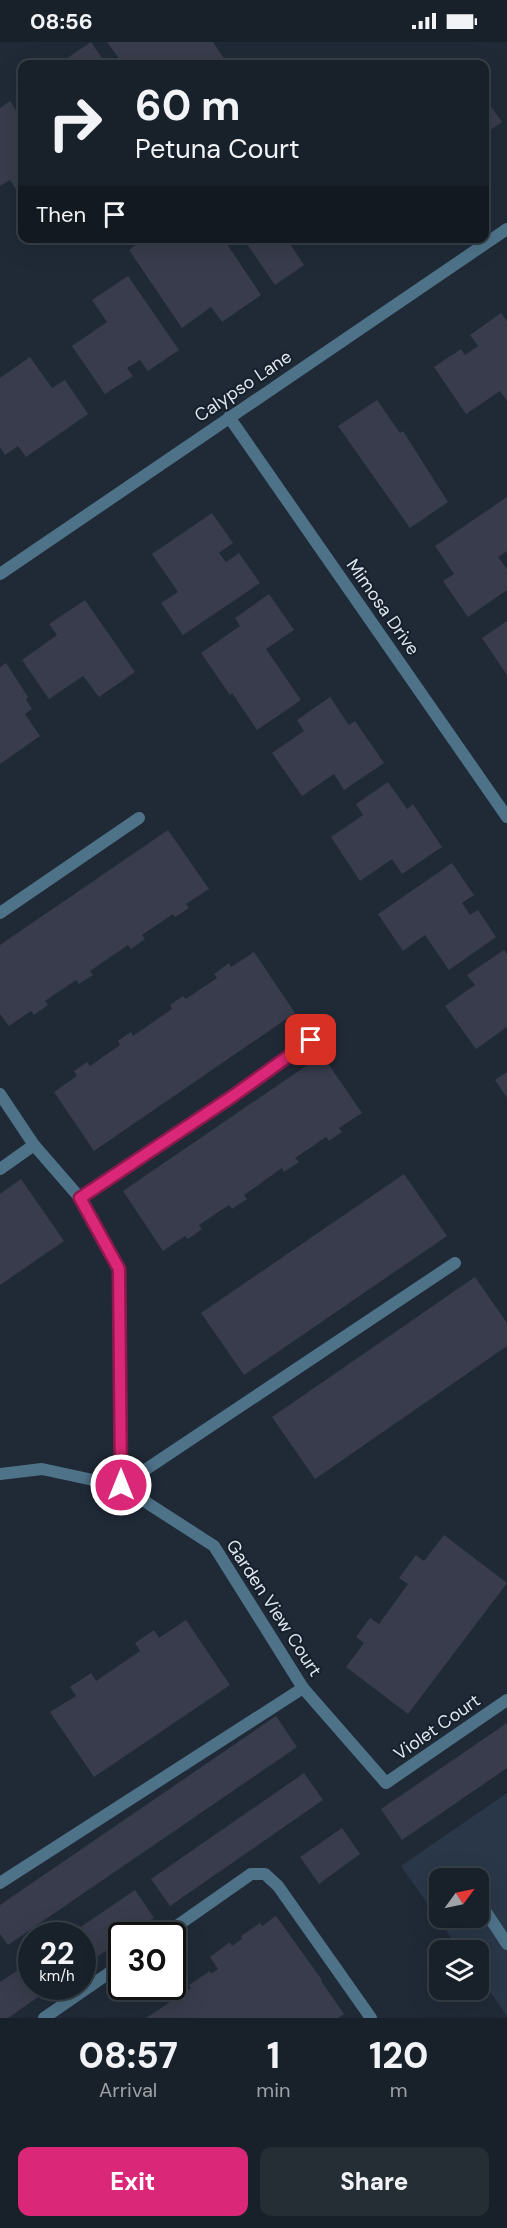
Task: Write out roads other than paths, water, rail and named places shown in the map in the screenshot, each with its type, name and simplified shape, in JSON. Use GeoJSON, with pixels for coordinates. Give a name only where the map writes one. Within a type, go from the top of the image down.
{"type":"FeatureCollection","features":[{"type":"Feature","properties":{"kind":"street","name":"Calypso Lane"},"geometry":{"type":"LineString","coordinates":[[489,241],[507,229]]}},
{"type":"Feature","properties":{"kind":"street","name":"Calypso Lane"},"geometry":{"type":"LineString","coordinates":[[0,574],[486,243]]}},
{"type":"Feature","properties":{"kind":"street","name":"Mimosa Drive"},"geometry":{"type":"LineString","coordinates":[[229,417],[507,817]]}},
{"type":"Feature","properties":{"kind":"street"},"geometry":{"type":"LineString","coordinates":[[0,913],[139,818]]}},
{"type":"Feature","properties":{"kind":"street"},"geometry":{"type":"LineString","coordinates":[[80,1198],[233,1096],[311,1040]]}},
{"type":"Feature","properties":{"kind":"street"},"geometry":{"type":"LineString","coordinates":[[0,1094],[34,1145],[80,1198],[119,1269],[121,1485]]}},
{"type":"Feature","properties":{"kind":"street"},"geometry":{"type":"LineString","coordinates":[[0,1169],[34,1145]]}},
{"type":"Feature","properties":{"kind":"street"},"geometry":{"type":"LineString","coordinates":[[121,1485],[455,1263]]}},
{"type":"Feature","properties":{"kind":"street","name":"Garden View Court"},"geometry":{"type":"LineString","coordinates":[[0,1474],[42,1470],[121,1485],[214,1546],[303,1688],[386,1783]]}},
{"type":"Feature","properties":{"kind":"street"},"geometry":{"type":"LineString","coordinates":[[0,1883],[303,1688]]}},
{"type":"Feature","properties":{"kind":"street","name":"Violet Court"},"geometry":{"type":"LineString","coordinates":[[386,1783],[507,1700]]}},
{"type":"Feature","properties":{"kind":"street"},"geometry":{"type":"LineString","coordinates":[[183,1922],[251,1874],[265,1874],[278,1886],[371,2018]]}},
{"type":"Feature","properties":{"kind":"street"},"geometry":{"type":"LineString","coordinates":[[489,1917],[507,1944]]}},
{"type":"Feature","properties":{"kind":"street"},"geometry":{"type":"LineString","coordinates":[[44,2018],[108,1974]]}}]}
